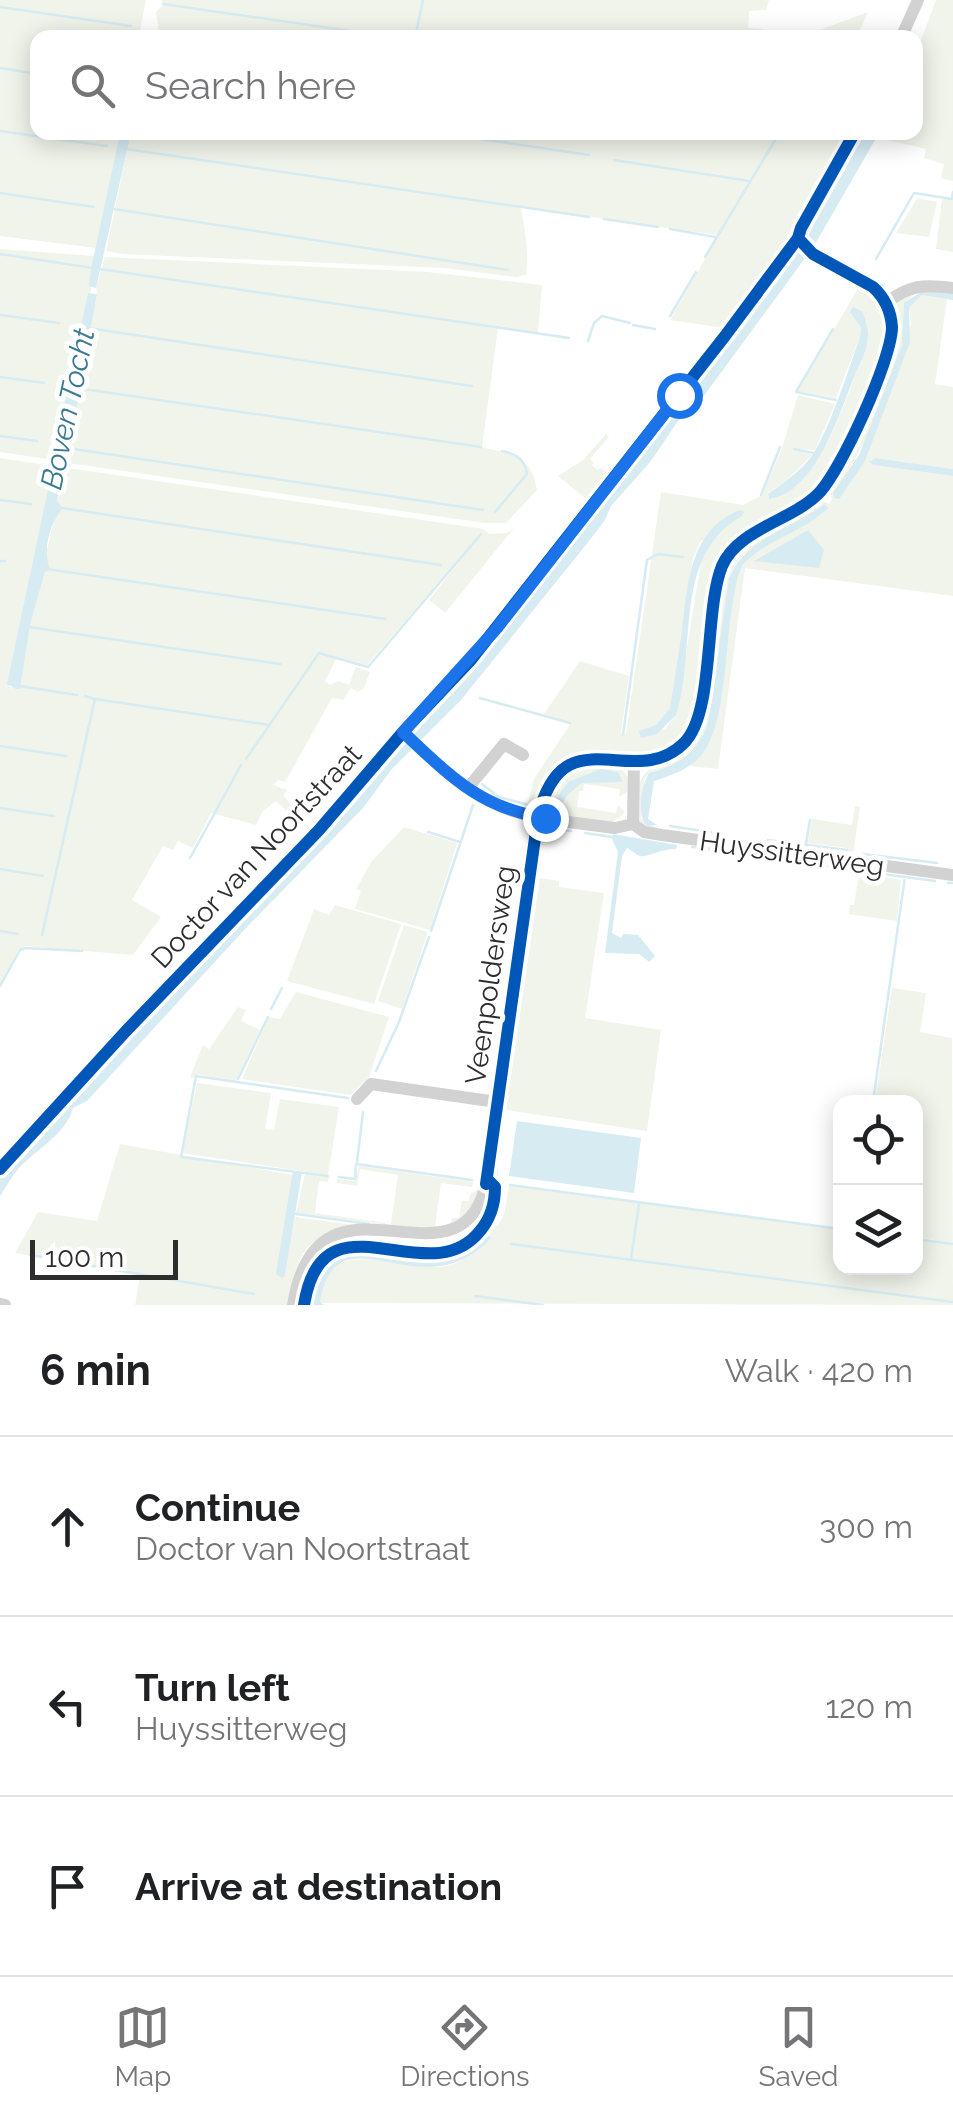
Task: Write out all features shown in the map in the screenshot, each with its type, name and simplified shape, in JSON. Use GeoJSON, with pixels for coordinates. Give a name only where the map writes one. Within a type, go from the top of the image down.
{"type":"FeatureCollection","features":[{"type":"Feature","properties":{"kind":"street"},"geometry":{"type":"LineString","coordinates":[[905,30],[918,0]]}},
{"type":"Feature","properties":{"kind":"street","name":"Doctor van Noortstraat"},"geometry":{"type":"LineString","coordinates":[[0,1169],[319,830],[497,628],[799,241],[801,228],[850,140]]}},
{"type":"Feature","properties":{"kind":"street"},"geometry":{"type":"LineString","coordinates":[[799,241],[813,254],[873,287],[886,303],[907,288],[923,284],[953,288]]}},
{"type":"Feature","properties":{"kind":"street","name":"Veenpoldersweg"},"geometry":{"type":"LineString","coordinates":[[294,1305],[302,1266],[318,1246],[330,1240],[352,1234],[434,1244],[467,1228],[474,1219],[484,1194],[538,817],[552,781],[567,767],[589,758],[657,760],[672,754],[688,740],[699,718],[714,605],[728,555],[744,540],[807,504],[840,466],[889,345],[892,330],[886,303]]}},
{"type":"Feature","properties":{"kind":"street"},"geometry":{"type":"LineString","coordinates":[[405,734],[468,788],[502,810],[538,817]]}},
{"type":"Feature","properties":{"kind":"street"},"geometry":{"type":"LineString","coordinates":[[468,788],[504,744],[523,756]]}},
{"type":"Feature","properties":{"kind":"street"},"geometry":{"type":"LineString","coordinates":[[633,824],[634,762]]}},
{"type":"Feature","properties":{"kind":"street","name":"Huyssitterweg"},"geometry":{"type":"LineString","coordinates":[[568,822],[615,828],[633,824],[644,832],[662,835],[953,875]]}},
{"type":"Feature","properties":{"kind":"street","name":"Veenpoldersweg"},"geometry":{"type":"LineString","coordinates":[[357,1099],[370,1084],[498,1102]]}},
{"type":"Feature","properties":{"kind":"shaded area"},"geometry":{"type":"Polygon","coordinates":[[[0,0],[146,0],[140,30],[30,30],[30,140],[119,140],[96,248],[0,236],[0,0]]]}},
{"type":"Feature","properties":{"kind":"shaded area"},"geometry":{"type":"Polygon","coordinates":[[[161,0],[769,0],[766,10],[749,11],[748,28],[763,30],[159,30],[156,12],[164,4],[161,0]]]}},
{"type":"Feature","properties":{"kind":"shaded area"},"geometry":{"type":"Polygon","coordinates":[[[936,0],[953,0],[953,181],[941,178],[944,164],[924,158],[926,149],[888,140],[923,140],[923,35],[936,0]]]}},
{"type":"Feature","properties":{"kind":"shaded area"},"geometry":{"type":"Polygon","coordinates":[[[868,12],[860,30],[819,30],[868,12]]]}},
{"type":"Feature","properties":{"kind":"shaded area"},"geometry":{"type":"Polygon","coordinates":[[[130,140],[846,140],[807,208],[724,328],[670,320],[737,203],[717,235],[453,197],[521,208],[527,266],[526,275],[517,277],[445,268],[106,251],[130,140]]]}},
{"type":"Feature","properties":{"kind":"shaded area"},"geometry":{"type":"Polygon","coordinates":[[[953,192],[953,252],[936,249],[942,199],[952,199],[953,192]]]}},
{"type":"Feature","properties":{"kind":"shaded area"},"geometry":{"type":"Polygon","coordinates":[[[917,198],[937,202],[929,237],[896,233],[917,198]]]}},
{"type":"Feature","properties":{"kind":"shaded area"},"geometry":{"type":"Polygon","coordinates":[[[0,249],[94,256],[91,292],[54,460],[0,452],[0,249]]]}},
{"type":"Feature","properties":{"kind":"shaded area"},"geometry":{"type":"Polygon","coordinates":[[[105,257],[428,272],[542,285],[538,333],[498,328],[482,447],[525,463],[537,490],[506,523],[485,523],[61,462],[74,449],[70,443],[96,288],[105,257]]]}},
{"type":"Feature","properties":{"kind":"shaded area"},"geometry":{"type":"Polygon","coordinates":[[[860,285],[878,304],[885,323],[878,364],[861,410],[820,485],[800,501],[744,532],[724,555],[709,596],[695,709],[678,737],[657,750],[585,756],[564,762],[546,780],[535,813],[526,812],[534,779],[571,723],[544,714],[580,661],[629,676],[621,733],[626,734],[661,492],[743,505],[762,495],[798,395],[835,404],[815,450],[793,449],[812,455],[768,493],[769,499],[787,493],[817,460],[840,415],[868,339],[866,321],[856,317],[860,337],[836,398],[798,391],[860,285]],[[743,512],[700,542],[693,559],[670,708],[656,725],[640,731],[665,729],[676,715],[702,556],[720,530],[743,512]]]}},
{"type":"Feature","properties":{"kind":"shaded area"},"geometry":{"type":"Polygon","coordinates":[[[914,294],[905,308],[904,336],[882,402],[855,460],[834,493],[865,461],[911,325],[909,308],[922,295],[947,299],[935,384],[953,387],[953,469],[875,458],[869,462],[953,476],[953,596],[745,568],[718,769],[690,766],[705,749],[715,727],[735,589],[742,566],[760,550],[824,512],[823,504],[755,546],[731,572],[707,727],[684,758],[649,773],[644,780],[641,818],[660,826],[654,830],[640,823],[637,804],[641,780],[655,766],[685,751],[702,727],[719,596],[732,561],[760,536],[820,500],[829,504],[832,500],[829,490],[855,449],[896,345],[897,302],[914,294]]]}},
{"type":"Feature","properties":{"kind":"shaded area"},"geometry":{"type":"Polygon","coordinates":[[[606,434],[609,437],[590,459],[592,466],[611,476],[590,502],[558,476],[583,460],[606,434]]]}},
{"type":"Feature","properties":{"kind":"shaded area"},"geometry":{"type":"Polygon","coordinates":[[[0,458],[53,466],[9,687],[20,688],[45,558],[55,517],[63,508],[57,501],[61,467],[484,529],[489,534],[507,533],[514,528],[445,613],[429,600],[482,532],[367,665],[337,657],[325,681],[330,685],[339,681],[349,685],[356,667],[370,672],[364,688],[358,692],[351,688],[343,700],[332,698],[285,782],[278,780],[273,785],[287,790],[283,796],[293,806],[288,812],[276,801],[263,811],[256,825],[211,813],[193,848],[178,841],[173,850],[163,846],[132,900],[161,917],[133,955],[25,946],[18,950],[0,987],[0,458]]]}},
{"type":"Feature","properties":{"kind":"shaded area"},"geometry":{"type":"Polygon","coordinates":[[[588,765],[622,769],[628,777],[629,791],[619,797],[620,789],[584,784],[577,807],[616,813],[618,805],[625,812],[618,819],[598,823],[544,815],[560,784],[588,765]]]}},
{"type":"Feature","properties":{"kind":"shaded area"},"geometry":{"type":"Polygon","coordinates":[[[855,806],[860,807],[853,855],[768,841],[847,852],[847,848],[808,843],[812,819],[852,825],[855,806]]]}},
{"type":"Feature","properties":{"kind":"shaded area"},"geometry":{"type":"Polygon","coordinates":[[[404,827],[457,843],[430,930],[355,909],[361,891],[356,889],[372,861],[404,827]]]}},
{"type":"Feature","properties":{"kind":"shaded area"},"geometry":{"type":"Polygon","coordinates":[[[821,861],[953,881],[875,871],[875,875],[901,880],[897,921],[849,914],[859,873],[864,874],[865,870],[821,861]]]}},
{"type":"Feature","properties":{"kind":"shaded area"},"geometry":{"type":"Polygon","coordinates":[[[540,878],[559,881],[559,887],[604,893],[585,1018],[661,1030],[647,1131],[506,1110],[540,878]]]}},
{"type":"Feature","properties":{"kind":"shaded area"},"geometry":{"type":"Polygon","coordinates":[[[335,905],[401,924],[374,1004],[287,981],[314,909],[329,915],[335,905]]]}},
{"type":"Feature","properties":{"kind":"shaded area"},"geometry":{"type":"Polygon","coordinates":[[[404,925],[428,932],[402,1009],[378,1001],[404,925]]]}},
{"type":"Feature","properties":{"kind":"shaded area"},"geometry":{"type":"Polygon","coordinates":[[[892,988],[926,993],[920,1032],[952,1038],[953,1305],[320,1303],[324,1279],[334,1266],[349,1260],[445,1266],[462,1260],[477,1244],[456,1255],[433,1260],[374,1253],[341,1254],[328,1263],[318,1279],[311,1305],[306,1305],[316,1273],[332,1256],[353,1249],[429,1255],[454,1252],[477,1238],[494,1210],[498,1189],[491,1179],[498,1168],[498,1181],[503,1183],[493,1222],[498,1226],[509,1186],[833,1228],[833,1275],[923,1275],[923,1240],[941,1241],[923,1238],[923,1095],[876,1095],[892,988]]]}},
{"type":"Feature","properties":{"kind":"shaded area"},"geometry":{"type":"Polygon","coordinates":[[[296,992],[389,1017],[369,1077],[350,1095],[242,1079],[269,1017],[280,1019],[296,992]]]}},
{"type":"Feature","properties":{"kind":"shaded area"},"geometry":{"type":"Polygon","coordinates":[[[238,1007],[246,1010],[241,1021],[260,1030],[236,1081],[197,1074],[190,1077],[203,1045],[209,1049],[238,1007]]]}},
{"type":"Feature","properties":{"kind":"shaded area"},"geometry":{"type":"Polygon","coordinates":[[[197,1083],[271,1093],[265,1129],[274,1130],[280,1099],[339,1107],[328,1175],[182,1153],[197,1083]]]}},
{"type":"Feature","properties":{"kind":"shaded area"},"geometry":{"type":"Polygon","coordinates":[[[120,1144],[293,1175],[277,1274],[282,1277],[295,1217],[377,1228],[383,1224],[296,1213],[305,1174],[329,1177],[328,1182],[319,1181],[315,1213],[386,1223],[385,1229],[343,1232],[316,1241],[299,1263],[288,1305],[135,1305],[140,1276],[15,1253],[38,1212],[97,1221],[120,1144]]]}},
{"type":"Feature","properties":{"kind":"shaded area"},"geometry":{"type":"Polygon","coordinates":[[[359,1166],[473,1182],[472,1187],[441,1183],[435,1226],[450,1228],[452,1218],[459,1218],[462,1201],[469,1201],[470,1194],[481,1188],[469,1215],[460,1224],[437,1234],[395,1235],[391,1223],[398,1175],[360,1169],[357,1186],[337,1183],[337,1179],[354,1181],[359,1166]]]}},
{"type":"Feature","properties":{"kind":"shaded area"},"geometry":{"type":"Polygon","coordinates":[[[491,1185],[489,1213],[463,1243],[438,1251],[357,1245],[333,1250],[314,1269],[299,1305],[310,1267],[329,1247],[353,1240],[436,1244],[461,1238],[479,1220],[491,1185]]]}},
{"type":"Feature","properties":{"kind":"water"},"geometry":{"type":"Polygon","coordinates":[[[119,140],[129,140],[96,288],[89,286],[119,140]]]}},
{"type":"Feature","properties":{"kind":"water"},"geometry":{"type":"Polygon","coordinates":[[[857,140],[875,140],[814,246],[703,397],[678,421],[651,461],[611,506],[589,541],[461,700],[391,770],[363,808],[87,1101],[73,1108],[64,1126],[19,1168],[0,1196],[0,1177],[332,824],[787,258],[795,255],[811,231],[810,223],[857,140]]]}},
{"type":"Feature","properties":{"kind":"water"},"geometry":{"type":"Polygon","coordinates":[[[924,290],[953,294],[953,300],[922,295],[909,308],[910,342],[865,461],[839,499],[834,498],[833,493],[859,455],[902,345],[904,303],[924,290]]]}},
{"type":"Feature","properties":{"kind":"water","name":"Boven Tocht"},"geometry":{"type":"Polygon","coordinates":[[[88,293],[97,294],[70,443],[74,449],[61,462],[54,460],[56,444],[88,293]]]}},
{"type":"Feature","properties":{"kind":"water"},"geometry":{"type":"Polygon","coordinates":[[[853,307],[863,312],[868,341],[832,432],[799,483],[785,494],[769,499],[768,494],[811,457],[825,432],[860,337],[861,327],[850,312],[853,307]]]}},
{"type":"Feature","properties":{"kind":"water"},"geometry":{"type":"Polygon","coordinates":[[[875,458],[953,469],[953,476],[873,465],[869,462],[875,458]]]}},
{"type":"Feature","properties":{"kind":"water"},"geometry":{"type":"Polygon","coordinates":[[[53,466],[61,467],[57,501],[63,508],[49,537],[50,569],[45,572],[30,625],[20,689],[16,689],[7,684],[53,466]]]}},
{"type":"Feature","properties":{"kind":"water"},"geometry":{"type":"Polygon","coordinates":[[[824,504],[828,508],[818,517],[761,549],[742,566],[731,613],[722,698],[708,745],[696,761],[681,771],[654,781],[648,819],[657,825],[646,826],[641,799],[649,773],[684,758],[707,727],[729,579],[736,566],[757,544],[824,504]]]}},
{"type":"Feature","properties":{"kind":"water"},"geometry":{"type":"Polygon","coordinates":[[[740,510],[744,512],[742,516],[720,533],[705,555],[696,579],[676,715],[657,734],[641,738],[639,731],[656,725],[670,708],[694,560],[710,531],[740,510]]]}},
{"type":"Feature","properties":{"kind":"water"},"geometry":{"type":"Polygon","coordinates":[[[808,530],[824,550],[819,568],[754,561],[808,530]]]}},
{"type":"Feature","properties":{"kind":"water"},"geometry":{"type":"Polygon","coordinates":[[[601,769],[618,772],[623,782],[581,783],[566,797],[558,812],[553,811],[552,804],[568,782],[601,769]]]}},
{"type":"Feature","properties":{"kind":"water"},"geometry":{"type":"Polygon","coordinates":[[[613,834],[677,845],[676,849],[643,856],[627,848],[622,856],[612,933],[621,938],[623,934],[638,935],[655,956],[649,962],[639,954],[605,953],[618,852],[613,834]]]}},
{"type":"Feature","properties":{"kind":"water"},"geometry":{"type":"Polygon","coordinates":[[[517,1121],[641,1138],[634,1193],[509,1176],[517,1121]]]}},
{"type":"Feature","properties":{"kind":"water"},"geometry":{"type":"Polygon","coordinates":[[[293,1171],[302,1172],[282,1278],[276,1274],[293,1171]]]}},
{"type":"Feature","properties":{"kind":"water"},"geometry":{"type":"Polygon","coordinates":[[[486,1234],[491,1238],[478,1250],[446,1265],[347,1260],[335,1267],[326,1280],[320,1302],[324,1305],[311,1305],[321,1273],[337,1256],[358,1251],[435,1258],[461,1252],[486,1234]]]}},
{"type":"Feature","properties":{"kind":"waterway"},"geometry":{"type":"LineString","coordinates":[[417,30],[423,0]]}},
{"type":"Feature","properties":{"kind":"waterway"},"geometry":{"type":"LineString","coordinates":[[163,4],[343,30]]}},
{"type":"Feature","properties":{"kind":"waterway"},"geometry":{"type":"LineString","coordinates":[[0,7],[131,26]]}},
{"type":"Feature","properties":{"kind":"waterway"},"geometry":{"type":"LineString","coordinates":[[0,68],[30,73]]}},
{"type":"Feature","properties":{"kind":"waterway"},"geometry":{"type":"LineString","coordinates":[[0,131],[30,135]]}},
{"type":"Feature","properties":{"kind":"waterway"},"geometry":{"type":"LineString","coordinates":[[64,140],[107,146]]}},
{"type":"Feature","properties":{"kind":"waterway"},"geometry":{"type":"LineString","coordinates":[[488,140],[589,155]]}},
{"type":"Feature","properties":{"kind":"waterway"},"geometry":{"type":"LineString","coordinates":[[705,257],[775,140]]}},
{"type":"Feature","properties":{"kind":"waterway"},"geometry":{"type":"LineString","coordinates":[[126,149],[589,217]]}},
{"type":"Feature","properties":{"kind":"waterway"},"geometry":{"type":"LineString","coordinates":[[614,160],[749,181]]}},
{"type":"Feature","properties":{"kind":"waterway"},"geometry":{"type":"LineString","coordinates":[[876,259],[914,193],[952,199],[953,192]]}},
{"type":"Feature","properties":{"kind":"waterway"},"geometry":{"type":"LineString","coordinates":[[0,193],[94,207]]}},
{"type":"Feature","properties":{"kind":"waterway"},"geometry":{"type":"LineString","coordinates":[[114,209],[508,270]]}},
{"type":"Feature","properties":{"kind":"waterway"},"geometry":{"type":"LineString","coordinates":[[604,219],[658,227]]}},
{"type":"Feature","properties":{"kind":"waterway"},"geometry":{"type":"LineString","coordinates":[[670,229],[715,237]]}},
{"type":"Feature","properties":{"kind":"waterway"},"geometry":{"type":"LineString","coordinates":[[0,254],[93,268]]}},
{"type":"Feature","properties":{"kind":"waterway"},"geometry":{"type":"LineString","coordinates":[[100,269],[569,338]]}},
{"type":"Feature","properties":{"kind":"waterway"},"geometry":{"type":"LineString","coordinates":[[670,316],[696,272]]}},
{"type":"Feature","properties":{"kind":"waterway","name":"Boven Tocht"},"geometry":{"type":"LineString","coordinates":[[0,315],[59,323]]}},
{"type":"Feature","properties":{"kind":"waterway"},"geometry":{"type":"LineString","coordinates":[[588,341],[594,323],[602,316],[630,323]]}},
{"type":"Feature","properties":{"kind":"waterway"},"geometry":{"type":"LineString","coordinates":[[633,325],[655,329]]}},
{"type":"Feature","properties":{"kind":"waterway","name":"Boven Tocht"},"geometry":{"type":"LineString","coordinates":[[88,328],[472,386]]}},
{"type":"Feature","properties":{"kind":"waterway"},"geometry":{"type":"LineString","coordinates":[[833,329],[796,392],[836,400]]}},
{"type":"Feature","properties":{"kind":"waterway","name":"Boven Tocht"},"geometry":{"type":"LineString","coordinates":[[0,377],[44,383]]}},
{"type":"Feature","properties":{"kind":"waterway","name":"Boven Tocht"},"geometry":{"type":"LineString","coordinates":[[77,388],[481,447]]}},
{"type":"Feature","properties":{"kind":"waterway","name":"Boven Tocht"},"geometry":{"type":"LineString","coordinates":[[0,436],[37,441]]}},
{"type":"Feature","properties":{"kind":"waterway"},"geometry":{"type":"LineString","coordinates":[[761,495],[780,447]]}},
{"type":"Feature","properties":{"kind":"waterway","name":"Boven Tocht"},"geometry":{"type":"LineString","coordinates":[[74,449],[483,510]]}},
{"type":"Feature","properties":{"kind":"waterway"},"geometry":{"type":"LineString","coordinates":[[794,449],[813,453]]}},
{"type":"Feature","properties":{"kind":"waterway"},"geometry":{"type":"LineString","coordinates":[[495,512],[527,474],[519,458],[502,451]]}},
{"type":"Feature","properties":{"kind":"waterway"},"geometry":{"type":"LineString","coordinates":[[0,500],[31,504]]}},
{"type":"Feature","properties":{"kind":"waterway"},"geometry":{"type":"LineString","coordinates":[[62,508],[441,565]]}},
{"type":"Feature","properties":{"kind":"waterway"},"geometry":{"type":"LineString","coordinates":[[246,759],[319,653],[368,667],[481,534]]}},
{"type":"Feature","properties":{"kind":"waterway"},"geometry":{"type":"LineString","coordinates":[[623,735],[647,560],[658,554],[683,557]]}},
{"type":"Feature","properties":{"kind":"waterway"},"geometry":{"type":"LineString","coordinates":[[0,561],[5,561]]}},
{"type":"Feature","properties":{"kind":"waterway"},"geometry":{"type":"LineString","coordinates":[[47,569],[386,619]]}},
{"type":"Feature","properties":{"kind":"waterway"},"geometry":{"type":"LineString","coordinates":[[29,627],[280,664]]}},
{"type":"Feature","properties":{"kind":"waterway"},"geometry":{"type":"LineString","coordinates":[[19,686],[77,695]]}},
{"type":"Feature","properties":{"kind":"waterway"},"geometry":{"type":"LineString","coordinates":[[85,696],[94,699]]}},
{"type":"Feature","properties":{"kind":"waterway"},"geometry":{"type":"LineString","coordinates":[[480,698],[570,723]]}},
{"type":"Feature","properties":{"kind":"waterway"},"geometry":{"type":"LineString","coordinates":[[42,935],[95,699],[269,725]]}},
{"type":"Feature","properties":{"kind":"waterway"},"geometry":{"type":"LineString","coordinates":[[0,746],[66,756]]}},
{"type":"Feature","properties":{"kind":"waterway"},"geometry":{"type":"LineString","coordinates":[[190,858],[241,765]]}},
{"type":"Feature","properties":{"kind":"waterway"},"geometry":{"type":"LineString","coordinates":[[482,784],[499,797],[529,805]]}},
{"type":"Feature","properties":{"kind":"waterway"},"geometry":{"type":"LineString","coordinates":[[431,931],[473,805]]}},
{"type":"Feature","properties":{"kind":"waterway"},"geometry":{"type":"LineString","coordinates":[[0,808],[54,816]]}},
{"type":"Feature","properties":{"kind":"waterway"},"geometry":{"type":"LineString","coordinates":[[806,844],[810,820]]}},
{"type":"Feature","properties":{"kind":"waterway"},"geometry":{"type":"LineString","coordinates":[[670,826],[723,834]]}},
{"type":"Feature","properties":{"kind":"waterway"},"geometry":{"type":"LineString","coordinates":[[545,828],[571,831]]}},
{"type":"Feature","properties":{"kind":"waterway"},"geometry":{"type":"LineString","coordinates":[[428,832],[460,842]]}},
{"type":"Feature","properties":{"kind":"waterway"},"geometry":{"type":"LineString","coordinates":[[585,833],[612,837]]}},
{"type":"Feature","properties":{"kind":"waterway"},"geometry":{"type":"LineString","coordinates":[[768,840],[847,850]]}},
{"type":"Feature","properties":{"kind":"waterway"},"geometry":{"type":"LineString","coordinates":[[692,847],[716,850]]}},
{"type":"Feature","properties":{"kind":"waterway"},"geometry":{"type":"LineString","coordinates":[[731,852],[792,861]]}},
{"type":"Feature","properties":{"kind":"waterway"},"geometry":{"type":"LineString","coordinates":[[863,854],[937,863]]}},
{"type":"Feature","properties":{"kind":"waterway"},"geometry":{"type":"LineString","coordinates":[[821,865],[865,871]]}},
{"type":"Feature","properties":{"kind":"waterway"},"geometry":{"type":"LineString","coordinates":[[0,869],[43,876]]}},
{"type":"Feature","properties":{"kind":"waterway"},"geometry":{"type":"LineString","coordinates":[[875,873],[935,881]]}},
{"type":"Feature","properties":{"kind":"waterway"},"geometry":{"type":"LineString","coordinates":[[874,1095],[905,877]]}},
{"type":"Feature","properties":{"kind":"waterway"},"geometry":{"type":"LineString","coordinates":[[948,883],[953,883]]}},
{"type":"Feature","properties":{"kind":"waterway"},"geometry":{"type":"LineString","coordinates":[[0,931],[18,934]]}},
{"type":"Feature","properties":{"kind":"waterway"},"geometry":{"type":"LineString","coordinates":[[376,1071],[399,1022],[429,937]]}},
{"type":"Feature","properties":{"kind":"waterway"},"geometry":{"type":"LineString","coordinates":[[0,986],[20,950],[82,951]]}},
{"type":"Feature","properties":{"kind":"waterway"},"geometry":{"type":"LineString","coordinates":[[271,1009],[282,988]]}},
{"type":"Feature","properties":{"kind":"waterway"},"geometry":{"type":"LineString","coordinates":[[238,1079],[268,1017]]}},
{"type":"Feature","properties":{"kind":"waterway"},"geometry":{"type":"LineString","coordinates":[[328,1176],[181,1157],[196,1076],[348,1098]]}},
{"type":"Feature","properties":{"kind":"waterway"},"geometry":{"type":"LineString","coordinates":[[357,1162],[363,1112]]}},
{"type":"Feature","properties":{"kind":"waterway"},"geometry":{"type":"LineString","coordinates":[[339,1177],[355,1179],[356,1164],[472,1180]]}},
{"type":"Feature","properties":{"kind":"waterway"},"geometry":{"type":"LineString","coordinates":[[510,1185],[833,1228]]}},
{"type":"Feature","properties":{"kind":"waterway"},"geometry":{"type":"LineString","coordinates":[[631,1259],[639,1204]]}},
{"type":"Feature","properties":{"kind":"waterway"},"geometry":{"type":"LineString","coordinates":[[296,1214],[369,1224]]}},
{"type":"Feature","properties":{"kind":"waterway"},"geometry":{"type":"LineString","coordinates":[[923,1240],[953,1244]]}},
{"type":"Feature","properties":{"kind":"waterway"},"geometry":{"type":"LineString","coordinates":[[511,1244],[953,1302]]}},
{"type":"Feature","properties":{"kind":"waterway"},"geometry":{"type":"LineString","coordinates":[[30,1255],[254,1294]]}},
{"type":"Feature","properties":{"kind":"waterway"},"geometry":{"type":"LineString","coordinates":[[475,1296],[543,1305]]}},
{"type":"Feature","properties":{"kind":"cycle path"},"geometry":{"type":"LineString","coordinates":[[0,1169],[319,830],[470,661],[798,238],[850,140]]}},
{"type":"Feature","properties":{"kind":"cycle path"},"geometry":{"type":"LineString","coordinates":[[486,1184],[538,817],[549,786],[564,768],[582,761],[644,761],[664,756],[684,743],[700,709],[716,585],[722,566],[740,543],[807,503],[828,482],[852,439],[884,363],[892,327],[881,296],[873,287],[813,254],[798,238]]}},
{"type":"Feature","properties":{"kind":"cycle path"},"geometry":{"type":"LineString","coordinates":[[304,1305],[315,1271],[332,1253],[354,1247],[433,1253],[458,1248],[480,1231],[490,1216],[495,1187],[487,1179]]}},
{"type":"Feature","properties":{"kind":"route"},"geometry":{"type":"LineString","coordinates":[[545,818],[502,810],[488,803],[403,732],[497,628],[679,395]]}}]}
